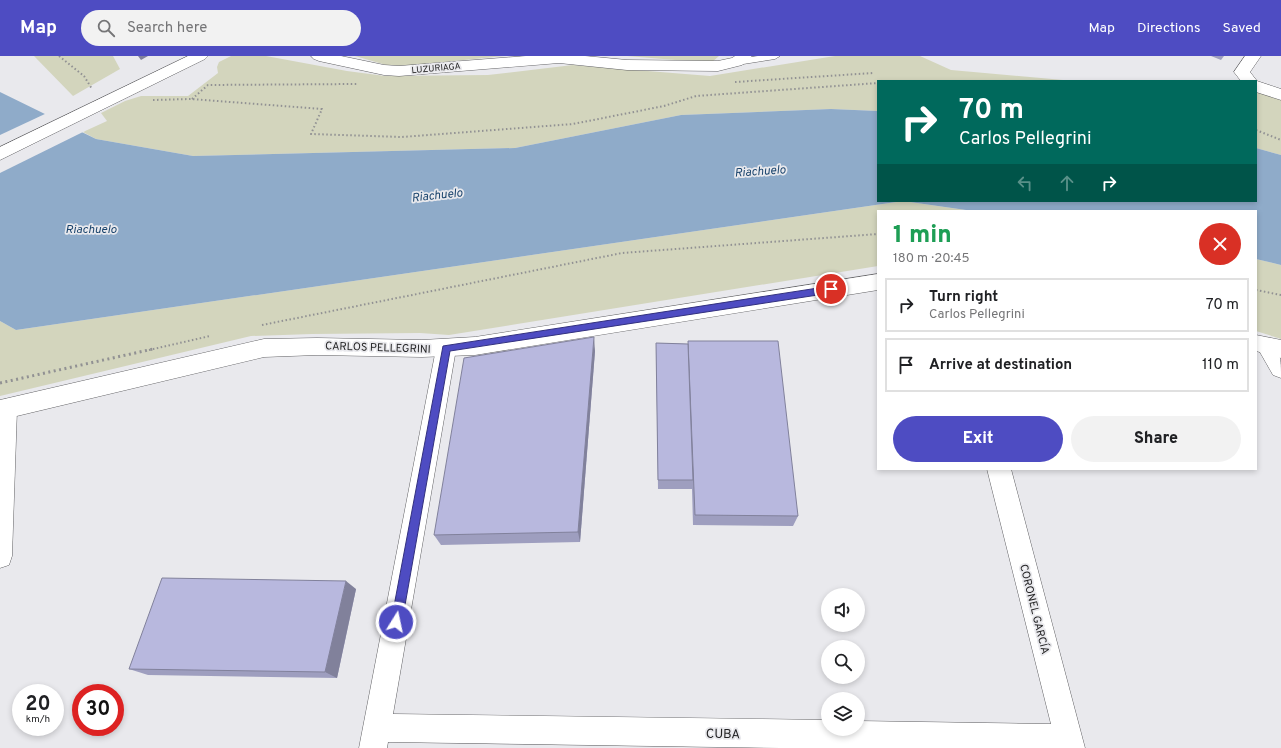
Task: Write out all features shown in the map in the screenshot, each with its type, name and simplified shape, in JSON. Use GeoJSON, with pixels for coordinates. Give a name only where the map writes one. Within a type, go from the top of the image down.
{"type":"FeatureCollection","features":[{"type":"Feature","properties":{"kind":"street"},"geometry":{"type":"LineString","coordinates":[[0,154],[200,56]]}},
{"type":"Feature","properties":{"kind":"street","name":"LUZURIAGA"},"geometry":{"type":"LineString","coordinates":[[319,56],[384,70],[399,71],[560,58],[627,65],[718,66],[740,59]]}},
{"type":"Feature","properties":{"kind":"street"},"geometry":{"type":"LineString","coordinates":[[1257,86],[1281,95]]}},
{"type":"Feature","properties":{"kind":"street","name":"CARLOS PELLEGRINI"},"geometry":{"type":"LineString","coordinates":[[3,409],[264,348],[300,345],[446,348],[877,282]]}},
{"type":"Feature","properties":{"kind":"street"},"geometry":{"type":"LineString","coordinates":[[375,738],[446,348]]}},
{"type":"Feature","properties":{"kind":"street"},"geometry":{"type":"LineString","coordinates":[[1271,349],[1281,369]]}},
{"type":"Feature","properties":{"kind":"street"},"geometry":{"type":"LineString","coordinates":[[0,556],[3,409]]}},
{"type":"Feature","properties":{"kind":"street","name":"CORONEL GARCÍA"},"geometry":{"type":"LineString","coordinates":[[998,470],[1070,743]]}},
{"type":"Feature","properties":{"kind":"street","name":"CUBA"},"geometry":{"type":"LineString","coordinates":[[375,738],[1070,743]]}},
{"type":"Feature","properties":{"kind":"lane"},"geometry":{"type":"LineString","coordinates":[[740,59],[775,56]]}},
{"type":"Feature","properties":{"kind":"path"},"geometry":{"type":"LineString","coordinates":[[59,56],[84,76],[96,94]]}},
{"type":"Feature","properties":{"kind":"path"},"geometry":{"type":"LineString","coordinates":[[730,82],[873,73]]}},
{"type":"Feature","properties":{"kind":"path"},"geometry":{"type":"LineString","coordinates":[[152,100],[191,99],[322,110],[311,134],[402,138],[573,124],[664,106],[696,96],[877,83]]}},
{"type":"Feature","properties":{"kind":"path"},"geometry":{"type":"LineString","coordinates":[[191,99],[208,85],[361,84]]}},
{"type":"Feature","properties":{"kind":"path"},"geometry":{"type":"LineString","coordinates":[[1257,130],[1281,140]]}},
{"type":"Feature","properties":{"kind":"path"},"geometry":{"type":"LineString","coordinates":[[261,325],[530,270],[622,253],[877,234]]}},
{"type":"Feature","properties":{"kind":"path"},"geometry":{"type":"LineString","coordinates":[[1257,290],[1281,295]]}},
{"type":"Feature","properties":{"kind":"path"},"geometry":{"type":"LineString","coordinates":[[0,382],[215,335]]}},
{"type":"Feature","properties":{"kind":"green space"},"geometry":{"type":"Polygon","coordinates":[[[34,56],[113,56],[120,69],[73,96],[34,56]]]}},
{"type":"Feature","properties":{"kind":"green space"},"geometry":{"type":"Polygon","coordinates":[[[231,56],[266,56],[347,71],[385,76],[488,75],[573,65],[710,76],[835,56],[920,56],[951,70],[1063,80],[877,80],[877,111],[831,109],[681,115],[515,148],[193,156],[96,139],[83,132],[107,121],[101,113],[125,101],[141,96],[188,96],[218,73],[217,67],[219,62],[231,56]]]}},
{"type":"Feature","properties":{"kind":"green space"},"geometry":{"type":"Polygon","coordinates":[[[355,56],[504,56],[404,66],[386,65],[355,56]]]}},
{"type":"Feature","properties":{"kind":"green space"},"geometry":{"type":"Polygon","coordinates":[[[627,56],[719,56],[711,63],[627,56]]]}},
{"type":"Feature","properties":{"kind":"green space"},"geometry":{"type":"Polygon","coordinates":[[[1257,89],[1281,97],[1281,155],[1257,148],[1257,89]]]}},
{"type":"Feature","properties":{"kind":"green space"},"geometry":{"type":"Polygon","coordinates":[[[896,202],[910,202],[966,210],[877,210],[877,266],[449,335],[420,333],[251,336],[0,396],[0,321],[16,330],[896,202]]]}},
{"type":"Feature","properties":{"kind":"green space"},"geometry":{"type":"Polygon","coordinates":[[[1257,259],[1281,265],[1281,339],[1257,331],[1257,259]]]}},
{"type":"Feature","properties":{"kind":"water","name":"Riachuelo"},"geometry":{"type":"Polygon","coordinates":[[[0,92],[96,139],[193,156],[515,148],[681,115],[831,109],[877,111],[877,202],[896,202],[16,330],[0,321],[0,92]]]}},
{"type":"Feature","properties":{"kind":"water"},"geometry":{"type":"Polygon","coordinates":[[[1257,148],[1281,155],[1281,265],[1257,259],[1257,210],[966,210],[910,202],[1257,202],[1257,148]]]}},
{"type":"Feature","properties":{"kind":"pier"},"geometry":{"type":"Polygon","coordinates":[[[47,113],[85,131],[0,173],[0,135],[47,113]]]}},
{"type":"Feature","properties":{"kind":"building"},"geometry":{"type":"Polygon","coordinates":[[[594,337],[578,532],[434,535],[464,358],[594,337]]]}},
{"type":"Feature","properties":{"kind":"building"},"geometry":{"type":"Polygon","coordinates":[[[688,341],[778,341],[798,516],[695,515],[688,341]]]}},
{"type":"Feature","properties":{"kind":"building"},"geometry":{"type":"Polygon","coordinates":[[[656,343],[688,344],[693,480],[658,480],[656,343]]]}},
{"type":"Feature","properties":{"kind":"building"},"geometry":{"type":"Polygon","coordinates":[[[162,578],[346,581],[325,672],[129,669],[162,578]]]}},
{"type":"Feature","properties":{"kind":"route"},"geometry":{"type":"LineString","coordinates":[[396,622],[446,348],[475,346],[831,289]]}}]}
